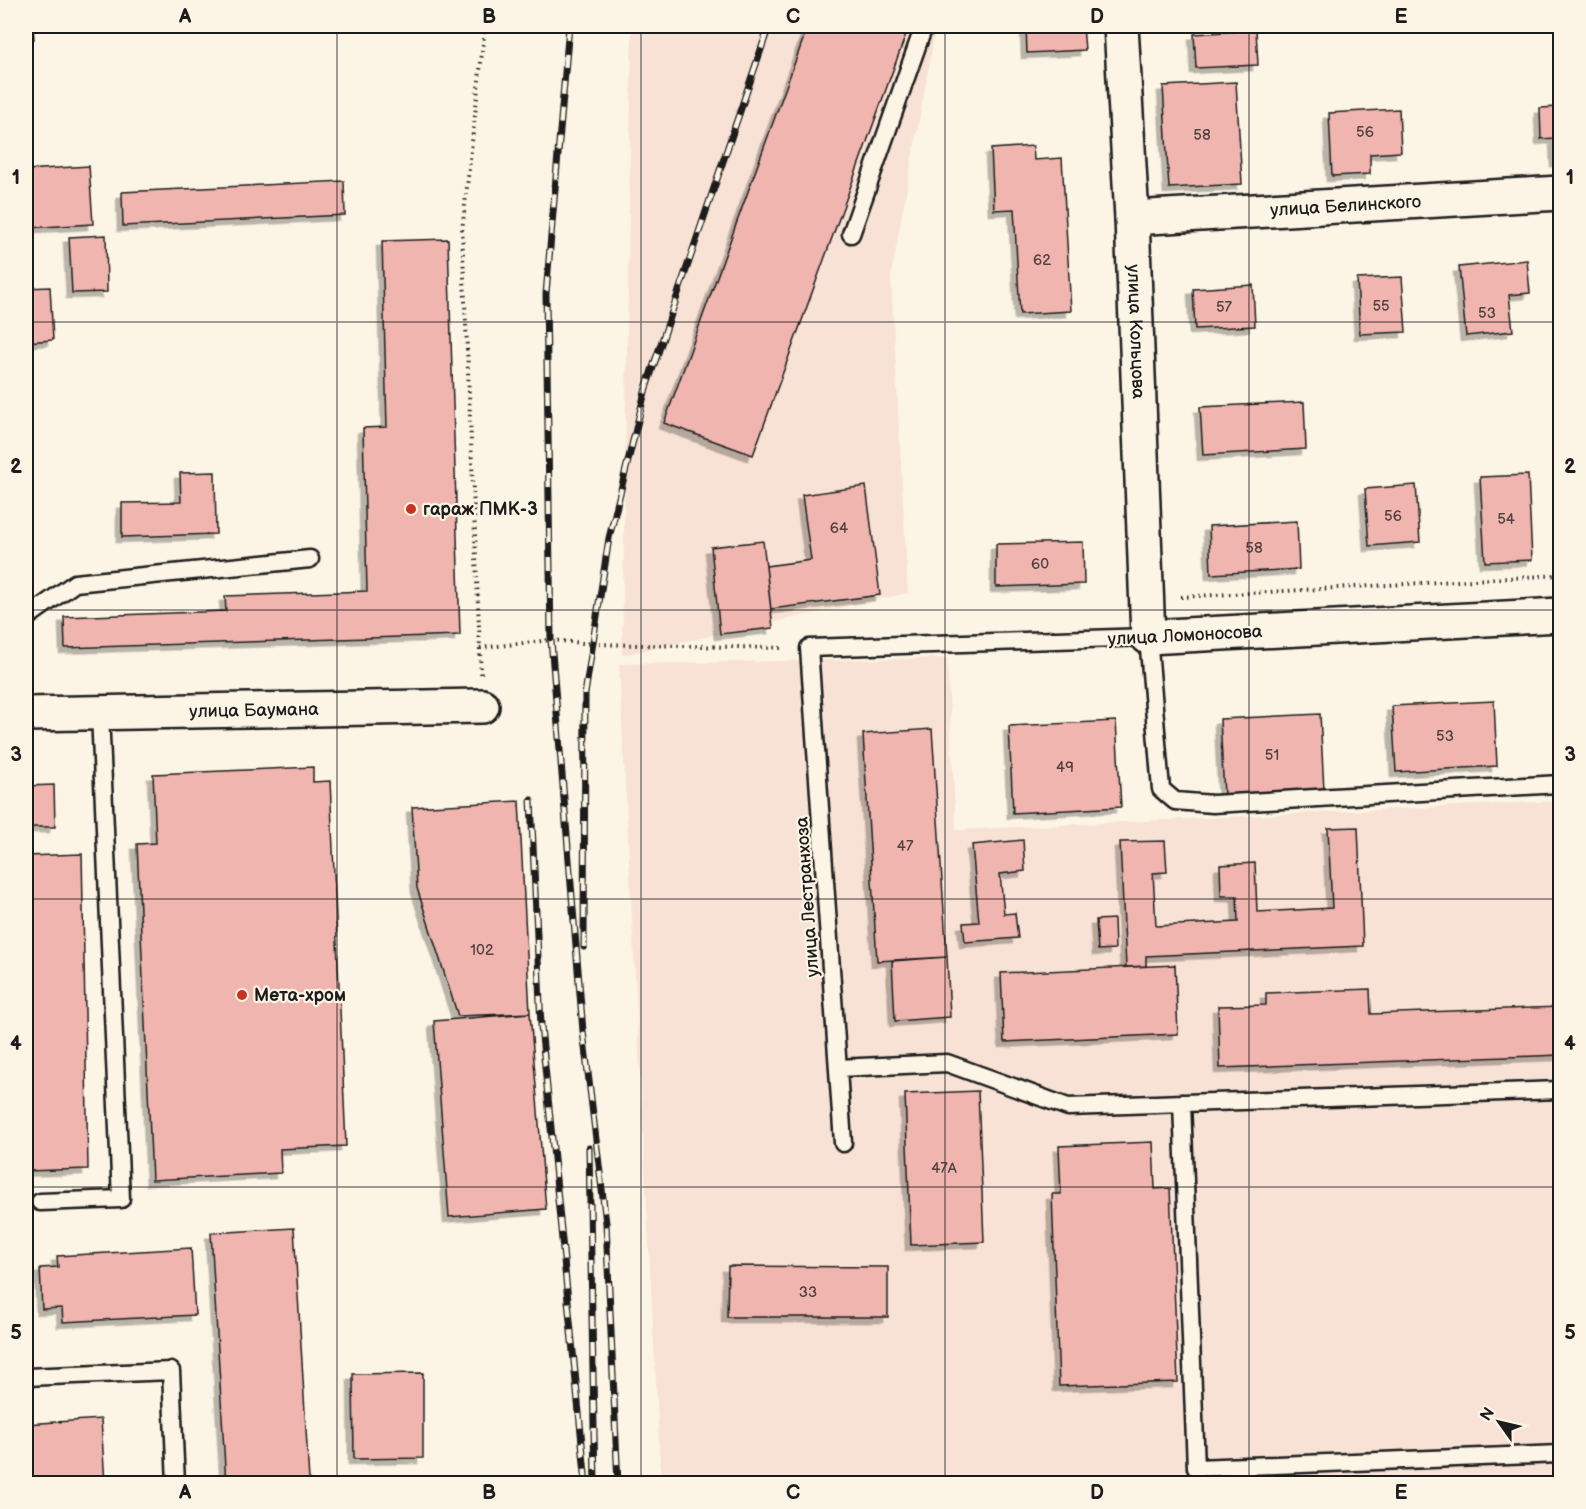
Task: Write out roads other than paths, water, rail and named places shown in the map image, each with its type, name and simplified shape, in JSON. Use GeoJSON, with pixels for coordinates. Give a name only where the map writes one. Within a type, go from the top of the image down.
{"type":"FeatureCollection","features":[{"type":"Feature","properties":{"kind":"street","name":"улица Кольцова"},"geometry":{"type":"LineString","coordinates":[[1121,26],[1148,637]]}},
{"type":"Feature","properties":{"kind":"street","name":"улица Белинского"},"geometry":{"type":"LineString","coordinates":[[1131,218],[1560,193]]}},
{"type":"Feature","properties":{"kind":"street","name":"улица Ломоносова"},"geometry":{"type":"LineString","coordinates":[[1148,637],[1560,615]]}},
{"type":"Feature","properties":{"kind":"street","name":"улица Баумана"},"geometry":{"type":"LineString","coordinates":[[26,714],[482,706]]}},
{"type":"Feature","properties":{"kind":"lane"},"geometry":{"type":"LineString","coordinates":[[851,234],[924,26]]}},
{"type":"Feature","properties":{"kind":"lane"},"geometry":{"type":"LineString","coordinates":[[26,618],[75,583],[310,559]]}},
{"type":"Feature","properties":{"kind":"lane"},"geometry":{"type":"LineString","coordinates":[[1148,637],[1161,789],[1175,801],[1212,804],[1560,784]]}},
{"type":"Feature","properties":{"kind":"lane","name":"улица Ломоносова"},"geometry":{"type":"LineString","coordinates":[[809,648],[1148,637]]}},
{"type":"Feature","properties":{"kind":"lane","name":"улица Лестранхоза"},"geometry":{"type":"LineString","coordinates":[[809,648],[843,1143]]}},
{"type":"Feature","properties":{"kind":"lane"},"geometry":{"type":"LineString","coordinates":[[40,1202],[121,1199],[100,713]]}},
{"type":"Feature","properties":{"kind":"lane"},"geometry":{"type":"LineString","coordinates":[[838,1068],[947,1063],[1068,1107],[1560,1090]]}},
{"type":"Feature","properties":{"kind":"lane"},"geometry":{"type":"LineString","coordinates":[[1182,1103],[1196,1468],[1560,1454]]}},
{"type":"Feature","properties":{"kind":"lane"},"geometry":{"type":"LineString","coordinates":[[26,1377],[171,1371],[176,1484]]}},
{"type":"Feature","properties":{"kind":"railway"},"geometry":{"type":"LineString","coordinates":[[569,26],[546,294],[551,640],[583,1031],[606,1223],[618,1484]]}},
{"type":"Feature","properties":{"kind":"railway"},"geometry":{"type":"LineString","coordinates":[[584,947],[585,694],[609,538],[646,388],[769,26]]}},
{"type":"Feature","properties":{"kind":"railway"},"geometry":{"type":"LineString","coordinates":[[531,800],[541,1026],[586,1484]]}},
{"type":"Feature","properties":{"kind":"railway"},"geometry":{"type":"LineString","coordinates":[[589,1148],[595,1484]]}},
{"type":"Feature","properties":{"kind":"place","name":"гараж ПМК-3"},"geometry":{"type":"Point","coordinates":[411,509]}},
{"type":"Feature","properties":{"kind":"place","name":"Мета-хром"},"geometry":{"type":"Point","coordinates":[242,995]}}]}
